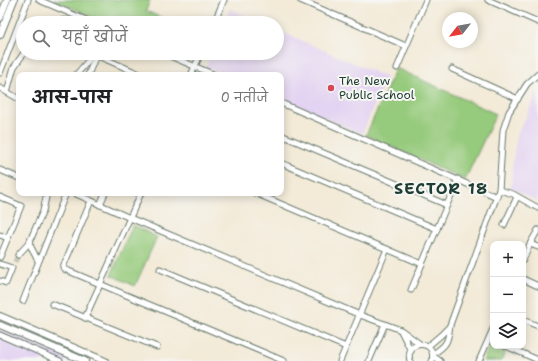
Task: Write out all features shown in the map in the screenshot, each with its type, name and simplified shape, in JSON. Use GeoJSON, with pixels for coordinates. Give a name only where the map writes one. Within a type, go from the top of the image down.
{"type":"FeatureCollection","features":[{"type":"Feature","properties":{"kind":"main road"},"geometry":{"type":"LineString","coordinates":[[0,18],[7,0]]}},
{"type":"Feature","properties":{"kind":"main road"},"geometry":{"type":"LineString","coordinates":[[0,35],[14,0]]}},
{"type":"Feature","properties":{"kind":"main road"},"geometry":{"type":"LineString","coordinates":[[0,316],[105,361]]}},
{"type":"Feature","properties":{"kind":"main road"},"geometry":{"type":"LineString","coordinates":[[2,326],[84,361]]}},
{"type":"Feature","properties":{"kind":"street"},"geometry":{"type":"LineString","coordinates":[[24,16],[28,0]]}},
{"type":"Feature","properties":{"kind":"street"},"geometry":{"type":"LineString","coordinates":[[39,0],[77,16]]}},
{"type":"Feature","properties":{"kind":"street"},"geometry":{"type":"LineString","coordinates":[[217,16],[224,0]]}},
{"type":"Feature","properties":{"kind":"street"},"geometry":{"type":"LineString","coordinates":[[300,0],[406,46]]}},
{"type":"Feature","properties":{"kind":"street"},"geometry":{"type":"LineString","coordinates":[[397,68],[426,0]]}},
{"type":"Feature","properties":{"kind":"street"},"geometry":{"type":"LineString","coordinates":[[488,0],[538,22]]}},
{"type":"Feature","properties":{"kind":"street"},"geometry":{"type":"LineString","coordinates":[[0,73],[16,36]]}},
{"type":"Feature","properties":{"kind":"street"},"geometry":{"type":"LineString","coordinates":[[7,92],[18,60]]}},
{"type":"Feature","properties":{"kind":"street"},"geometry":{"type":"LineString","coordinates":[[79,72],[89,60]]}},
{"type":"Feature","properties":{"kind":"street"},"geometry":{"type":"LineString","coordinates":[[89,72],[93,60]]}},
{"type":"Feature","properties":{"kind":"street"},"geometry":{"type":"LineString","coordinates":[[108,60],[135,72]]}},
{"type":"Feature","properties":{"kind":"street"},"geometry":{"type":"LineString","coordinates":[[181,60],[208,72]]}},
{"type":"Feature","properties":{"kind":"street"},"geometry":{"type":"LineString","coordinates":[[192,72],[198,60]]}},
{"type":"Feature","properties":{"kind":"street"},"geometry":{"type":"LineString","coordinates":[[452,69],[518,99]]}},
{"type":"Feature","properties":{"kind":"street"},"geometry":{"type":"LineString","coordinates":[[433,357],[445,346],[449,335],[450,325],[499,190],[503,130],[509,112],[528,84],[538,74]]}},
{"type":"Feature","properties":{"kind":"street"},"geometry":{"type":"LineString","coordinates":[[0,88],[16,97]]}},
{"type":"Feature","properties":{"kind":"street"},"geometry":{"type":"LineString","coordinates":[[284,104],[458,179],[496,197]]}},
{"type":"Feature","properties":{"kind":"street"},"geometry":{"type":"LineString","coordinates":[[284,136],[447,205]]}},
{"type":"Feature","properties":{"kind":"street"},"geometry":{"type":"LineString","coordinates":[[284,164],[437,228]]}},
{"type":"Feature","properties":{"kind":"street"},"geometry":{"type":"LineString","coordinates":[[0,170],[16,177]]}},
{"type":"Feature","properties":{"kind":"street"},"geometry":{"type":"LineString","coordinates":[[411,290],[458,179]]}},
{"type":"Feature","properties":{"kind":"street"},"geometry":{"type":"LineString","coordinates":[[499,190],[513,194],[538,208]]}},
{"type":"Feature","properties":{"kind":"street"},"geometry":{"type":"LineString","coordinates":[[18,255],[29,243],[43,210],[46,196]]}},
{"type":"Feature","properties":{"kind":"street"},"geometry":{"type":"LineString","coordinates":[[23,301],[38,260],[65,196]]}},
{"type":"Feature","properties":{"kind":"street"},"geometry":{"type":"LineString","coordinates":[[80,196],[360,315],[401,330],[420,344],[428,346],[442,336],[450,325]]}},
{"type":"Feature","properties":{"kind":"street"},"geometry":{"type":"LineString","coordinates":[[100,205],[104,196]]}},
{"type":"Feature","properties":{"kind":"street"},"geometry":{"type":"LineString","coordinates":[[85,318],[139,196]]}},
{"type":"Feature","properties":{"kind":"street"},"geometry":{"type":"LineString","coordinates":[[262,196],[422,264]]}},
{"type":"Feature","properties":{"kind":"street"},"geometry":{"type":"LineString","coordinates":[[0,197],[21,206],[0,257]]}},
{"type":"Feature","properties":{"kind":"street"},"geometry":{"type":"LineString","coordinates":[[504,225],[517,197]]}},
{"type":"Feature","properties":{"kind":"street"},"geometry":{"type":"LineString","coordinates":[[91,201],[63,267],[64,269],[284,361]]}},
{"type":"Feature","properties":{"kind":"street"},"geometry":{"type":"LineString","coordinates":[[526,253],[538,230]]}},
{"type":"Feature","properties":{"kind":"street"},"geometry":{"type":"LineString","coordinates":[[0,235],[8,238]]}},
{"type":"Feature","properties":{"kind":"street"},"geometry":{"type":"LineString","coordinates":[[29,243],[38,260]]}},
{"type":"Feature","properties":{"kind":"street"},"geometry":{"type":"LineString","coordinates":[[530,244],[538,247]]}},
{"type":"Feature","properties":{"kind":"street"},"geometry":{"type":"LineString","coordinates":[[340,361],[388,249]]}},
{"type":"Feature","properties":{"kind":"street"},"geometry":{"type":"LineString","coordinates":[[0,281],[6,283],[15,262]]}},
{"type":"Feature","properties":{"kind":"street"},"geometry":{"type":"LineString","coordinates":[[0,264],[12,268]]}},
{"type":"Feature","properties":{"kind":"street"},"geometry":{"type":"LineString","coordinates":[[160,269],[346,347]]}},
{"type":"Feature","properties":{"kind":"street"},"geometry":{"type":"LineString","coordinates":[[526,280],[538,286]]}},
{"type":"Feature","properties":{"kind":"street"},"geometry":{"type":"LineString","coordinates":[[52,304],[157,347]]}},
{"type":"Feature","properties":{"kind":"street"},"geometry":{"type":"LineString","coordinates":[[526,321],[538,326]]}},
{"type":"Feature","properties":{"kind":"street"},"geometry":{"type":"LineString","coordinates":[[369,361],[385,324]]}},
{"type":"Feature","properties":{"kind":"street"},"geometry":{"type":"LineString","coordinates":[[2,326],[1,336],[49,359],[60,361]]}},
{"type":"Feature","properties":{"kind":"street"},"geometry":{"type":"LineString","coordinates":[[401,330],[410,356]]}},
{"type":"Feature","properties":{"kind":"street"},"geometry":{"type":"LineString","coordinates":[[479,361],[490,342]]}},
{"type":"Feature","properties":{"kind":"street"},"geometry":{"type":"LineString","coordinates":[[405,361],[410,356],[416,345],[420,344]]}},
{"type":"Feature","properties":{"kind":"street"},"geometry":{"type":"LineString","coordinates":[[428,346],[433,357],[440,361]]}},
{"type":"Feature","properties":{"kind":"street"},"geometry":{"type":"LineString","coordinates":[[513,349],[538,360]]}},
{"type":"Feature","properties":{"kind":"shaded area"},"geometry":{"type":"Polygon","coordinates":[[[230,9],[246,16],[227,16],[230,9]]]}},
{"type":"Feature","properties":{"kind":"shaded area","name":"The New Public School"},"geometry":{"type":"Polygon","coordinates":[[[284,33],[386,77],[362,134],[284,100],[284,72],[218,72],[206,67],[208,60],[284,60],[284,33]]]}},
{"type":"Feature","properties":{"kind":"shaded area"},"geometry":{"type":"Polygon","coordinates":[[[538,92],[538,202],[511,188],[513,159],[517,135],[538,92]]]}},
{"type":"Feature","properties":{"kind":"shaded area"},"geometry":{"type":"Polygon","coordinates":[[[0,329],[75,361],[0,361],[0,329]]]}},
{"type":"Feature","properties":{"kind":"green space"},"geometry":{"type":"Polygon","coordinates":[[[54,0],[150,0],[146,11],[158,16],[91,16],[54,0]]]}},
{"type":"Feature","properties":{"kind":"green space"},"geometry":{"type":"Polygon","coordinates":[[[396,68],[496,114],[465,180],[366,135],[396,68]]]}},
{"type":"Feature","properties":{"kind":"green space"},"geometry":{"type":"Polygon","coordinates":[[[133,225],[157,237],[135,286],[111,275],[133,225]]]}},
{"type":"Feature","properties":{"kind":"green space"},"geometry":{"type":"Polygon","coordinates":[[[490,344],[490,349],[507,349],[501,361],[483,361],[490,344]]]}},
{"type":"Feature","properties":{"kind":"tunnel"},"geometry":{"type":"LineString","coordinates":[[15,262],[18,255]]}},
{"type":"Feature","properties":{"kind":"place","name":"The New Public School"},"geometry":{"type":"Point","coordinates":[331,88]}},
{"type":"Feature","properties":{"kind":"district","name":"SECTOR 18"},"geometry":{"type":"Point","coordinates":[441,188]}}]}
